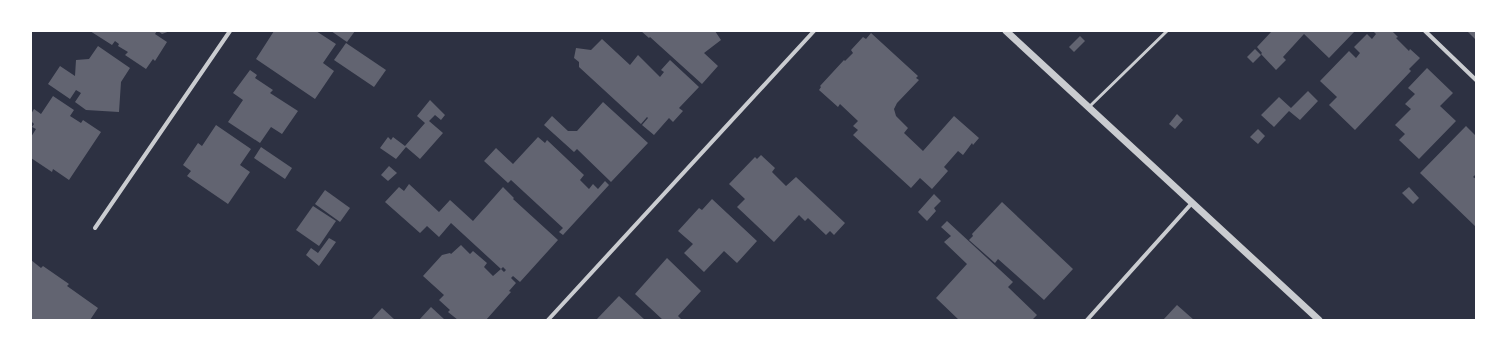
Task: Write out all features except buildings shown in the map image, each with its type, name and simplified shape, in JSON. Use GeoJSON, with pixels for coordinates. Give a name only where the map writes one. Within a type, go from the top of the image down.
{"type":"FeatureCollection","features":[{"type":"Feature","properties":{"kind":"street"},"geometry":{"type":"LineString","coordinates":[[95,228],[230,31]]}},
{"type":"Feature","properties":{"kind":"street"},"geometry":{"type":"LineString","coordinates":[[548,320],[814,31]]}},
{"type":"Feature","properties":{"kind":"street"},"geometry":{"type":"LineString","coordinates":[[1006,31],[1319,320]]}},
{"type":"Feature","properties":{"kind":"street"},"geometry":{"type":"LineString","coordinates":[[1425,31],[1476,80]]}},
{"type":"Feature","properties":{"kind":"street"},"geometry":{"type":"LineString","coordinates":[[1086,320],[1192,202]]}},
{"type":"Feature","properties":{"kind":"lane"},"geometry":{"type":"LineString","coordinates":[[1089,107],[1167,31]]}}]}
